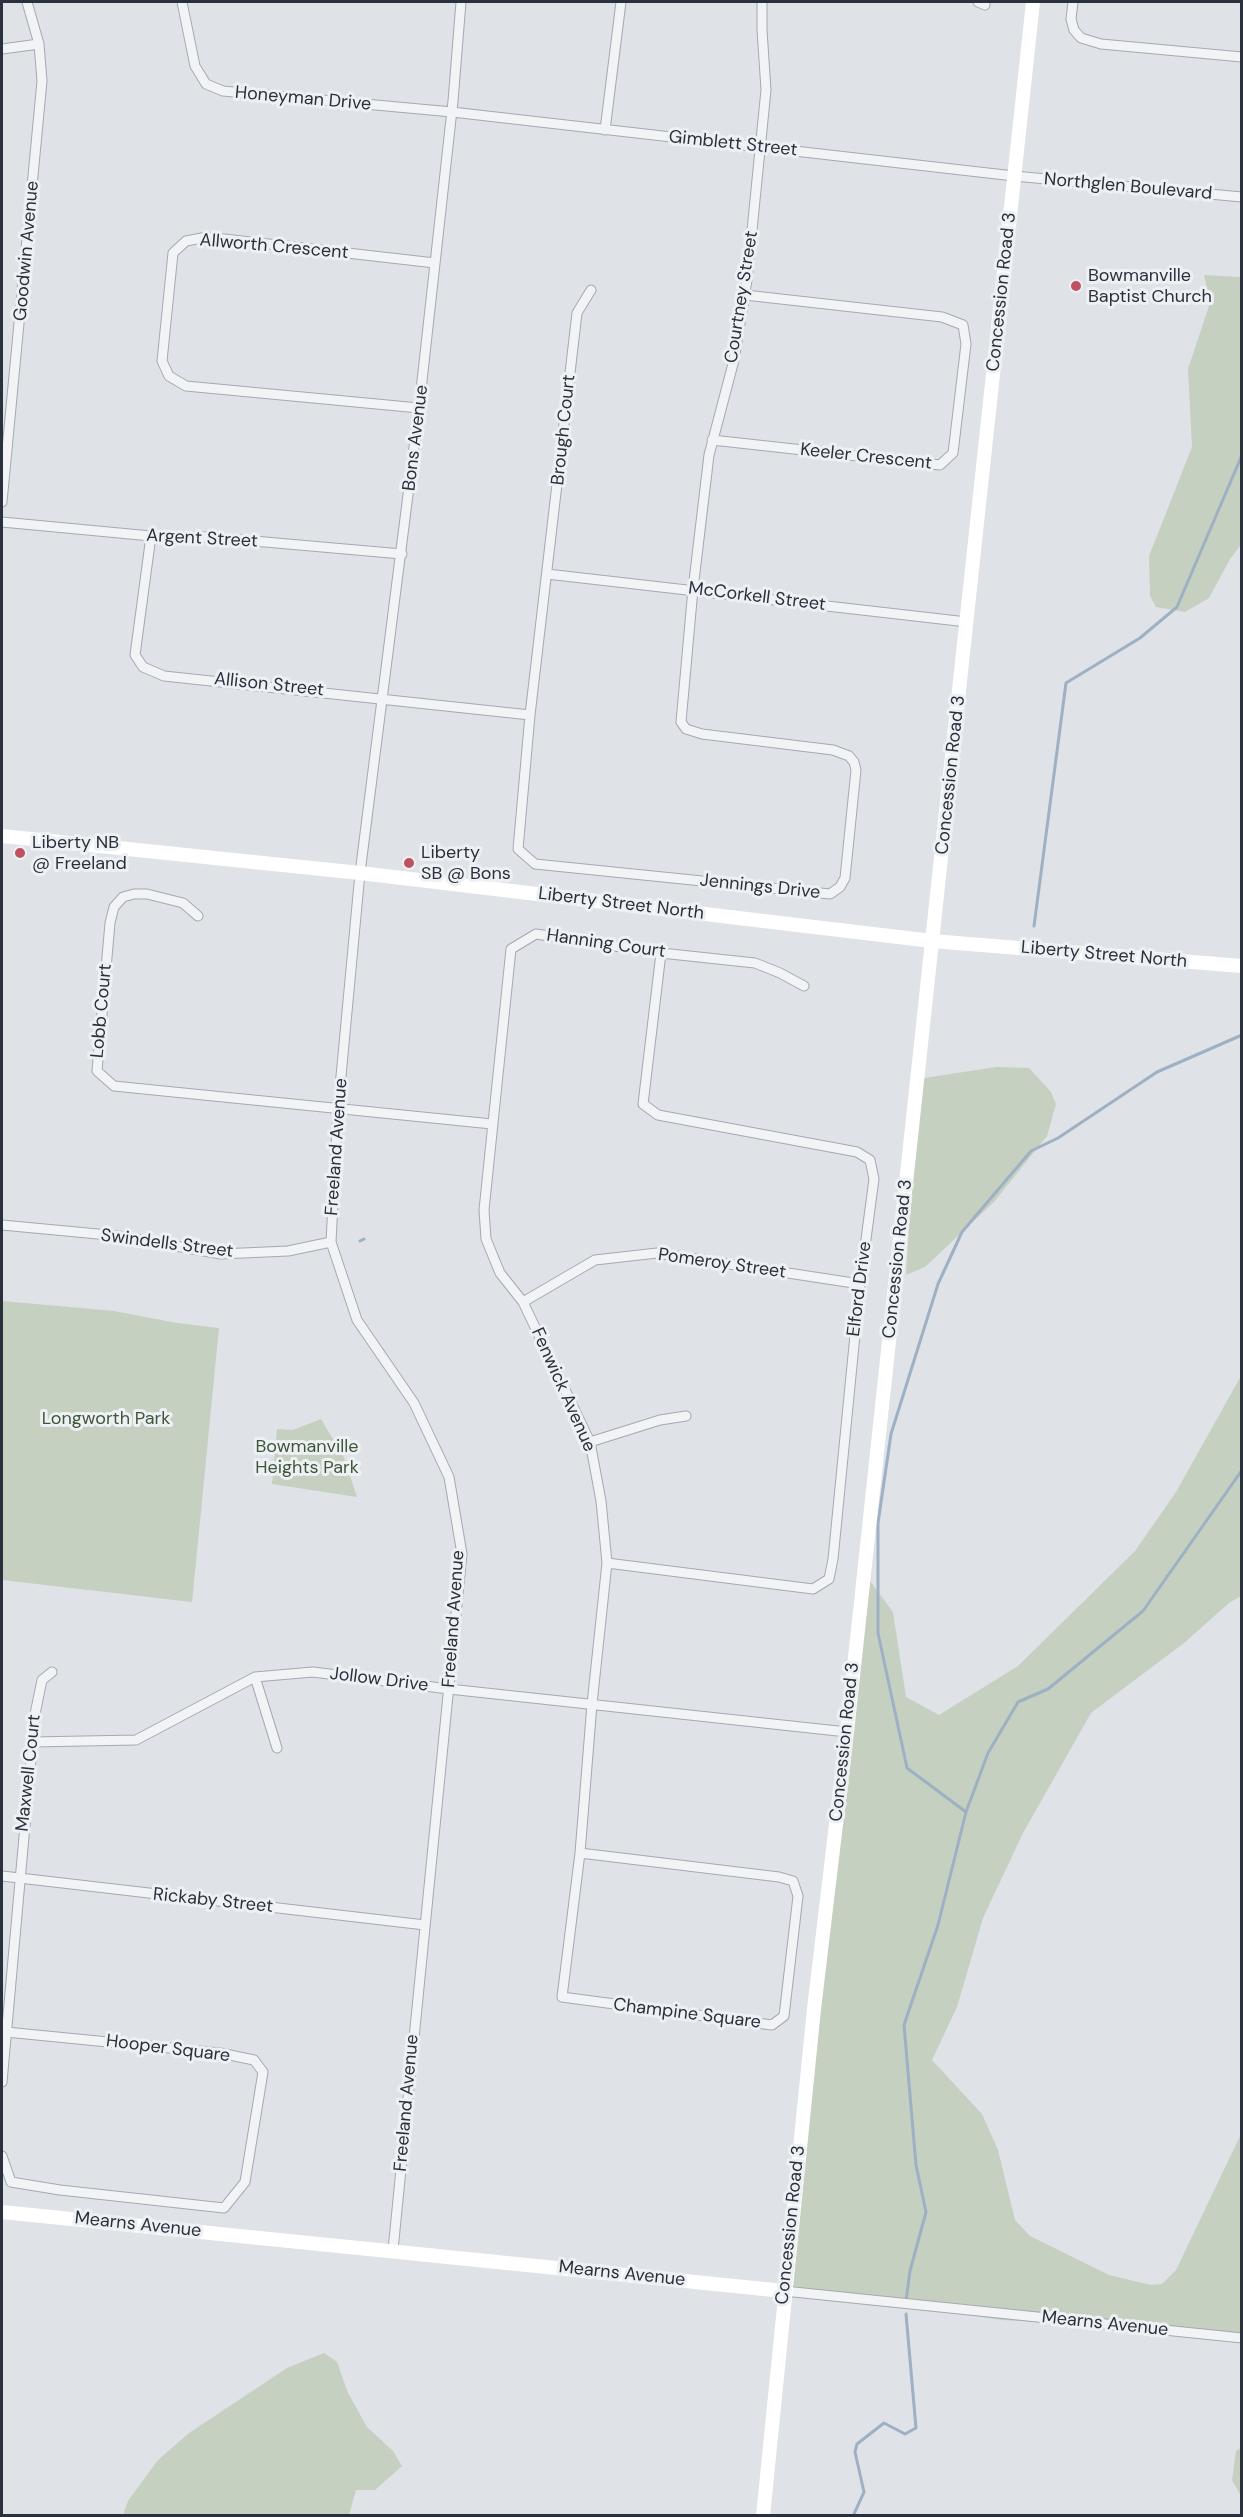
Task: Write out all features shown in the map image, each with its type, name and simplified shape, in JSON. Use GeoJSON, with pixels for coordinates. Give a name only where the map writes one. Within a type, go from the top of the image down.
{"type":"FeatureCollection","features":[{"type":"Feature","properties":{"kind":"street","name":"Goodwin Avenue"},"geometry":{"type":"LineString","coordinates":[[2,501],[42,81],[39,44],[27,2]]}},
{"type":"Feature","properties":{"kind":"street","name":"Honeyman Drive"},"geometry":{"type":"LineString","coordinates":[[182,2],[195,66],[206,84],[223,91],[452,112]]}},
{"type":"Feature","properties":{"kind":"street","name":"Bons Avenue"},"geometry":{"type":"LineString","coordinates":[[360,873],[419,408],[452,112],[461,2]]}},
{"type":"Feature","properties":{"kind":"street"},"geometry":{"type":"LineString","coordinates":[[605,130],[621,2]]}},
{"type":"Feature","properties":{"kind":"street","name":"Courtney Street"},"geometry":{"type":"LineString","coordinates":[[693,589],[712,440],[734,360],[745,295],[766,90],[762,2]]}},
{"type":"Feature","properties":{"kind":"street","name":"Concession Road 3"},"geometry":{"type":"LineString","coordinates":[[763,2516],[784,2291],[847,1732],[1033,2]]}},
{"type":"Feature","properties":{"kind":"street"},"geometry":{"type":"LineString","coordinates":[[1073,2],[1071,19],[1074,30],[1081,38],[1101,44],[1242,57]]}},
{"type":"Feature","properties":{"kind":"street"},"geometry":{"type":"LineString","coordinates":[[2,49],[39,44]]}},
{"type":"Feature","properties":{"kind":"street","name":"Gimblett Street"},"geometry":{"type":"LineString","coordinates":[[452,112],[1014,176]]}},
{"type":"Feature","properties":{"kind":"street","name":"Northglen Boulevard"},"geometry":{"type":"LineString","coordinates":[[1014,176],[1242,197]]}},
{"type":"Feature","properties":{"kind":"street","name":"Allworth Crescent"},"geometry":{"type":"LineString","coordinates":[[419,408],[186,386],[169,376],[162,361],[173,253],[186,241],[207,237],[435,263]]}},
{"type":"Feature","properties":{"kind":"street","name":"Brough Court"},"geometry":{"type":"LineString","coordinates":[[547,574],[577,314],[591,290]]}},
{"type":"Feature","properties":{"kind":"street","name":"Keeler Crescent"},"geometry":{"type":"LineString","coordinates":[[712,440],[940,465],[953,453],[966,344],[963,325],[942,317],[745,295]]}},
{"type":"Feature","properties":{"kind":"street","name":"Argent Street"},"geometry":{"type":"LineString","coordinates":[[2,522],[151,536],[208,537],[402,554]]}},
{"type":"Feature","properties":{"kind":"street","name":"Allison Street"},"geometry":{"type":"LineString","coordinates":[[151,536],[135,655],[142,667],[164,676],[382,697],[530,715]]}},
{"type":"Feature","properties":{"kind":"street","name":"McCorkell Street"},"geometry":{"type":"LineString","coordinates":[[547,574],[967,622]]}},
{"type":"Feature","properties":{"kind":"street","name":"Jennings Drive"},"geometry":{"type":"LineString","coordinates":[[547,574],[530,715],[518,849],[535,864],[825,894],[835,891],[844,878],[856,770],[854,762],[849,756],[833,750],[702,734],[686,729],[681,722],[680,712],[693,589]]}},
{"type":"Feature","properties":{"kind":"street","name":"Liberty Street North"},"geometry":{"type":"LineString","coordinates":[[2,836],[360,873],[933,940],[1242,966]]}},
{"type":"Feature","properties":{"kind":"street","name":"Freeland Avenue"},"geometry":{"type":"LineString","coordinates":[[360,873],[338,1108],[332,1242],[357,1320],[414,1402],[449,1477],[462,1554],[393,2250]]}},
{"type":"Feature","properties":{"kind":"street","name":"Lobb Court"},"geometry":{"type":"LineString","coordinates":[[198,916],[183,903],[147,894],[123,897],[114,907],[110,922],[97,1071],[114,1086],[338,1108]]}},
{"type":"Feature","properties":{"kind":"street","name":"Hanning Court"},"geometry":{"type":"LineString","coordinates":[[492,1124],[510,949],[536,934],[661,953],[755,963],[804,986]]}},
{"type":"Feature","properties":{"kind":"street","name":"Elford Drive"},"geometry":{"type":"LineString","coordinates":[[607,1563],[813,1589],[829,1579],[833,1559],[860,1284],[874,1179],[870,1160],[857,1152],[658,1115],[643,1104],[661,953]]}},
{"type":"Feature","properties":{"kind":"street"},"geometry":{"type":"LineString","coordinates":[[338,1108],[492,1124]]}},
{"type":"Feature","properties":{"kind":"street","name":"Fenwick Avenue"},"geometry":{"type":"LineString","coordinates":[[492,1124],[484,1210],[486,1239],[500,1273],[523,1302],[590,1442],[601,1501],[607,1563],[592,1704]]}},
{"type":"Feature","properties":{"kind":"street","name":"Swindells Street"},"geometry":{"type":"LineString","coordinates":[[2,1225],[119,1236],[221,1254],[288,1251],[332,1242]]}},
{"type":"Feature","properties":{"kind":"street","name":"Pomeroy Street"},"geometry":{"type":"LineString","coordinates":[[523,1302],[595,1260],[657,1253],[860,1284]]}},
{"type":"Feature","properties":{"kind":"street"},"geometry":{"type":"LineString","coordinates":[[590,1442],[660,1420],[686,1416]]}},
{"type":"Feature","properties":{"kind":"street","name":"Maxwell Court"},"geometry":{"type":"LineString","coordinates":[[18,1879],[35,1714],[42,1680],[52,1672]]}},
{"type":"Feature","properties":{"kind":"street","name":"Jollow Drive"},"geometry":{"type":"LineString","coordinates":[[32,1742],[136,1740],[255,1677],[313,1672],[847,1732]]}},
{"type":"Feature","properties":{"kind":"street"},"geometry":{"type":"LineString","coordinates":[[255,1677],[278,1748]]}},
{"type":"Feature","properties":{"kind":"street","name":"Champine Square"},"geometry":{"type":"LineString","coordinates":[[579,1853],[778,1877],[793,1881],[798,1896],[784,2016],[772,2025],[562,1997],[579,1853],[592,1704]]}},
{"type":"Feature","properties":{"kind":"street","name":"Rickaby Street"},"geometry":{"type":"LineString","coordinates":[[2,1876],[425,1925]]}},
{"type":"Feature","properties":{"kind":"street"},"geometry":{"type":"LineString","coordinates":[[2,2082],[18,1879]]}},
{"type":"Feature","properties":{"kind":"street","name":"Hooper Square"},"geometry":{"type":"LineString","coordinates":[[2,2156],[11,2182],[60,2190],[224,2208],[245,2181],[263,2072],[254,2060],[220,2053],[6,2032]]}},
{"type":"Feature","properties":{"kind":"street","name":"Mearns Avenue"},"geometry":{"type":"LineString","coordinates":[[2,2212],[1242,2337]]}},
{"type":"Feature","properties":{"kind":"green space"},"geometry":{"type":"Polygon","coordinates":[[[1204,275],[1241,277],[1241,545],[1230,559],[1209,598],[1185,612],[1156,607],[1150,596],[1149,556],[1192,447],[1188,369],[1210,303],[1204,275]]]}},
{"type":"Feature","properties":{"kind":"green space"},"geometry":{"type":"Polygon","coordinates":[[[996,1067],[1029,1068],[1051,1092],[1056,1104],[1047,1136],[994,1202],[925,1267],[906,1275],[918,1079],[996,1067]]]}},
{"type":"Feature","properties":{"kind":"green space","name":"Longworth Park"},"geometry":{"type":"Polygon","coordinates":[[[2,1301],[114,1311],[219,1328],[192,1602],[2,1580],[2,1301]]]}},
{"type":"Feature","properties":{"kind":"green space"},"geometry":{"type":"Polygon","coordinates":[[[1241,1376],[1241,1596],[1229,1603],[1184,1643],[1091,1713],[1023,1833],[983,1918],[957,2007],[932,2060],[982,2114],[998,2150],[1015,2220],[1030,2236],[1109,2275],[1151,2285],[1162,2284],[1176,2270],[1241,2134],[1241,2333],[1002,2320],[793,2290],[790,2271],[855,1592],[870,1581],[893,1612],[906,1697],[939,1715],[1018,1666],[1135,1551],[1176,1492],[1241,1376]]]}},
{"type":"Feature","properties":{"kind":"green space","name":"Bowmanville Heights Park"},"geometry":{"type":"Polygon","coordinates":[[[321,1419],[344,1458],[357,1497],[272,1484],[277,1429],[293,1430],[321,1419]]]}},
{"type":"Feature","properties":{"kind":"green space"},"geometry":{"type":"Polygon","coordinates":[[[324,2353],[337,2362],[348,2393],[367,2427],[393,2451],[402,2466],[375,2490],[356,2490],[349,2515],[123,2515],[128,2501],[158,2460],[189,2433],[287,2368],[324,2353]]]}},
{"type":"Feature","properties":{"kind":"green space"},"geometry":{"type":"Polygon","coordinates":[[[1241,2448],[1241,2496],[1232,2480],[1236,2451],[1241,2448]]]}},
{"type":"Feature","properties":{"kind":"waterway"},"geometry":{"type":"LineString","coordinates":[[1034,926],[1066,683],[1140,638],[1177,607],[1242,455]]}},
{"type":"Feature","properties":{"kind":"waterway"},"geometry":{"type":"LineString","coordinates":[[966,1812],[907,1768],[878,1633],[878,1523],[891,1434],[938,1284],[962,1232],[1031,1151],[1058,1138],[1157,1072],[1242,1035]]}},
{"type":"Feature","properties":{"kind":"waterway"},"geometry":{"type":"LineString","coordinates":[[360,1241],[364,1239]]}},
{"type":"Feature","properties":{"kind":"waterway"},"geometry":{"type":"LineString","coordinates":[[906,2301],[910,2271],[926,2212],[916,2165],[904,2025],[938,1925],[966,1812],[988,1753],[1018,1702],[1048,1689],[1143,1611],[1242,1470]]}},
{"type":"Feature","properties":{"kind":"waterway"},"geometry":{"type":"LineString","coordinates":[[853,2516],[864,2492],[855,2452],[857,2444],[884,2423],[905,2434],[916,2428],[906,2314]]}},
{"type":"Feature","properties":{"kind":"place","name":"Bowmanville Baptist Church"},"geometry":{"type":"Point","coordinates":[1076,286]}},
{"type":"Feature","properties":{"kind":"place","name":"Liberty NB @ Freeland"},"geometry":{"type":"Point","coordinates":[20,853]}},
{"type":"Feature","properties":{"kind":"place","name":"Liberty SB @ Bons"},"geometry":{"type":"Point","coordinates":[409,863]}}]}
